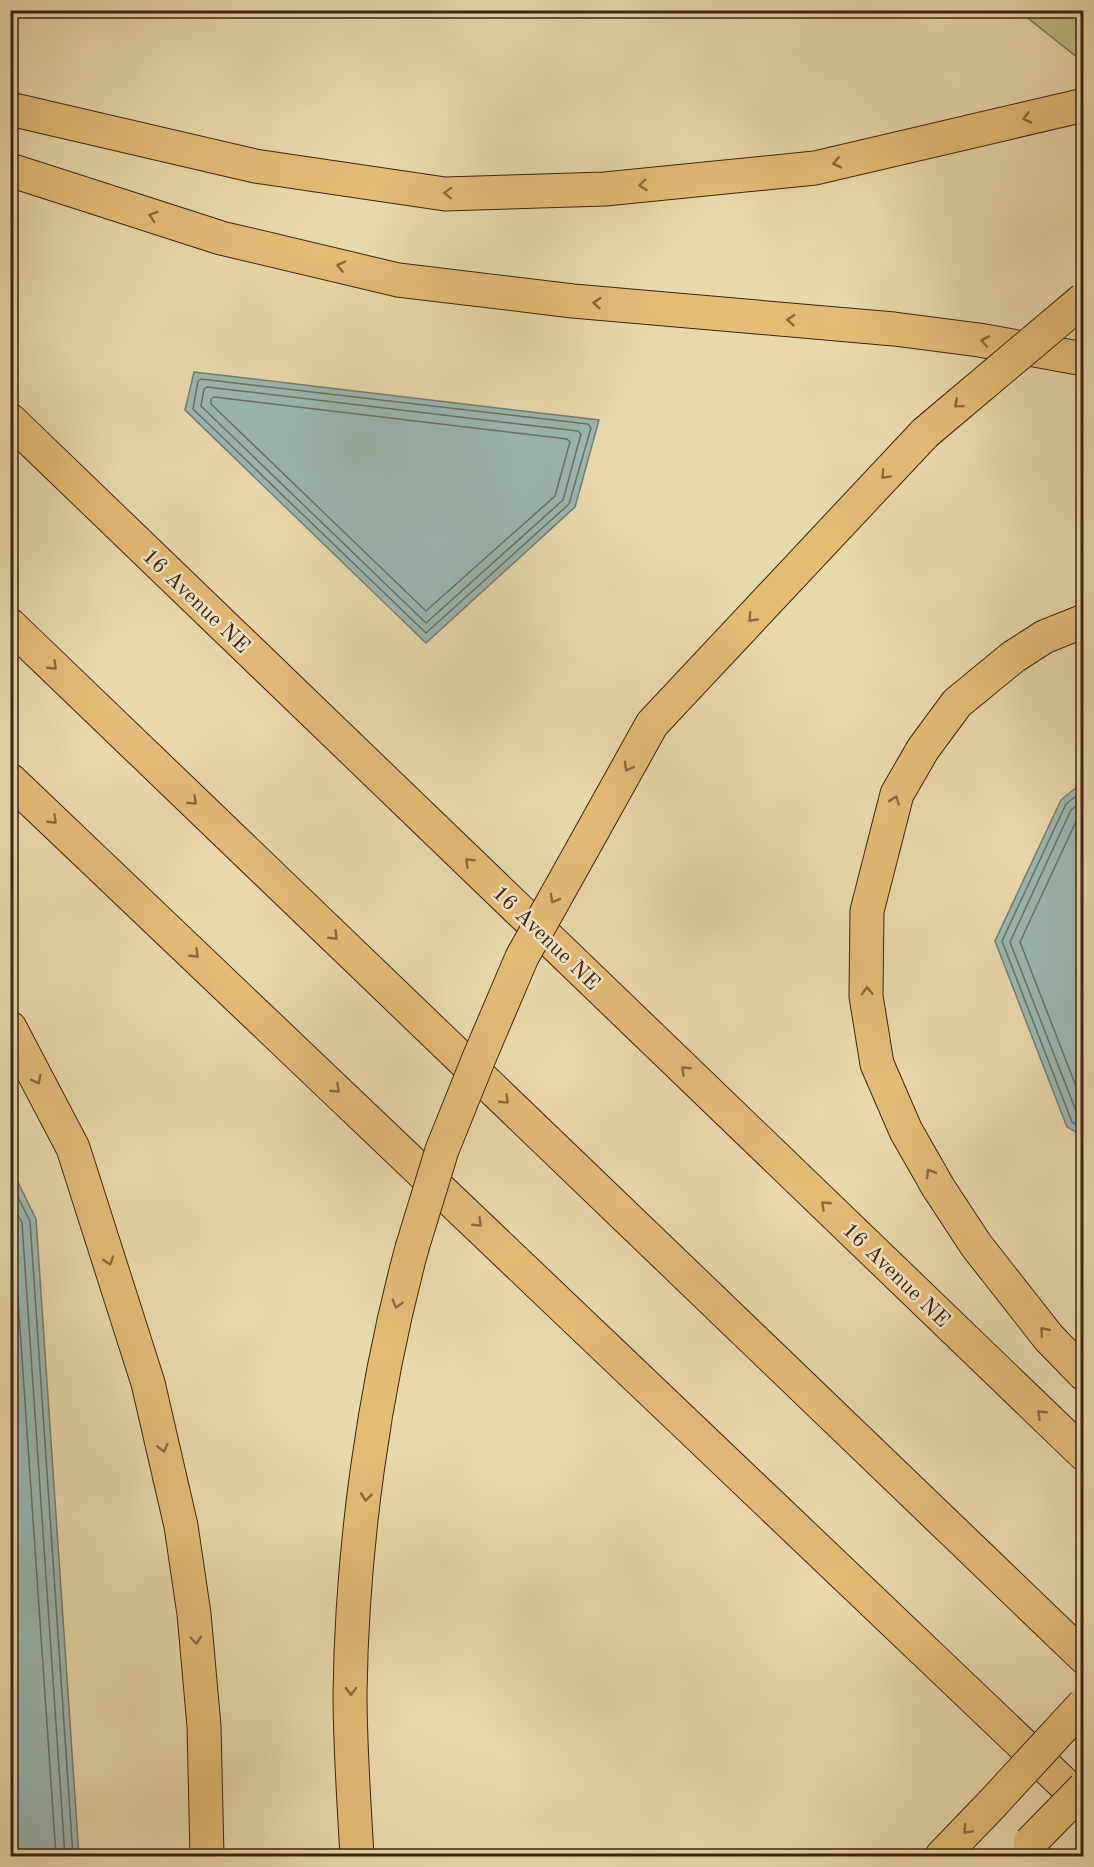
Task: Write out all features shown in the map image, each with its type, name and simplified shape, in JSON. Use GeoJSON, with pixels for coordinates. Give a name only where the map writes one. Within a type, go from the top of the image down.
{"type":"FeatureCollection","features":[{"type":"Feature","properties":{"kind":"highway"},"geometry":{"type":"LineString","coordinates":[[10,109],[255,166],[445,194],[604,189],[815,168],[1083,105]]}},
{"type":"Feature","properties":{"kind":"highway"},"geometry":{"type":"LineString","coordinates":[[10,170],[221,238],[398,280],[573,301],[905,330],[979,339],[1083,359]]}},
{"type":"Feature","properties":{"kind":"highway"},"geometry":{"type":"LineString","coordinates":[[357,1857],[350,1693],[357,1577],[371,1453],[393,1320],[442,1150],[522,957],[652,724],[925,433],[1083,299]]}},
{"type":"Feature","properties":{"kind":"highway","name":"16 Avenue NE"},"geometry":{"type":"LineString","coordinates":[[10,420],[1083,1454]]}},
{"type":"Feature","properties":{"kind":"highway"},"geometry":{"type":"LineString","coordinates":[[1083,621],[1044,637],[1013,657],[957,703],[923,749],[897,794],[867,911],[866,996],[877,1064],[906,1131],[938,1187],[983,1254],[1049,1338],[1083,1374]]}},
{"type":"Feature","properties":{"kind":"highway"},"geometry":{"type":"LineString","coordinates":[[10,625],[1083,1657]]}},
{"type":"Feature","properties":{"kind":"highway"},"geometry":{"type":"LineString","coordinates":[[10,780],[1083,1803]]}},
{"type":"Feature","properties":{"kind":"highway"},"geometry":{"type":"LineString","coordinates":[[10,1028],[73,1148],[148,1383],[181,1526],[194,1614],[204,1726],[207,1857]]}},
{"type":"Feature","properties":{"kind":"highway"},"geometry":{"type":"LineString","coordinates":[[942,1857],[1083,1704]]}},
{"type":"Feature","properties":{"kind":"highway"},"geometry":{"type":"LineString","coordinates":[[1023,1850],[1083,1788]]}},
{"type":"Feature","properties":{"kind":"shaded area"},"geometry":{"type":"Polygon","coordinates":[[[1019,11],[1083,11],[1083,62],[1019,11]]]}},
{"type":"Feature","properties":{"kind":"water"},"geometry":{"type":"Polygon","coordinates":[[[194,372],[599,420],[575,507],[426,643],[185,410],[194,372]]]}},
{"type":"Feature","properties":{"kind":"water"},"geometry":{"type":"Polygon","coordinates":[[[1083,782],[1083,1136],[1067,1127],[995,941],[1061,800],[1083,782]]]}},
{"type":"Feature","properties":{"kind":"water"},"geometry":{"type":"Polygon","coordinates":[[[11,1168],[36,1219],[79,1856],[11,1856],[11,1168]]]}}]}
